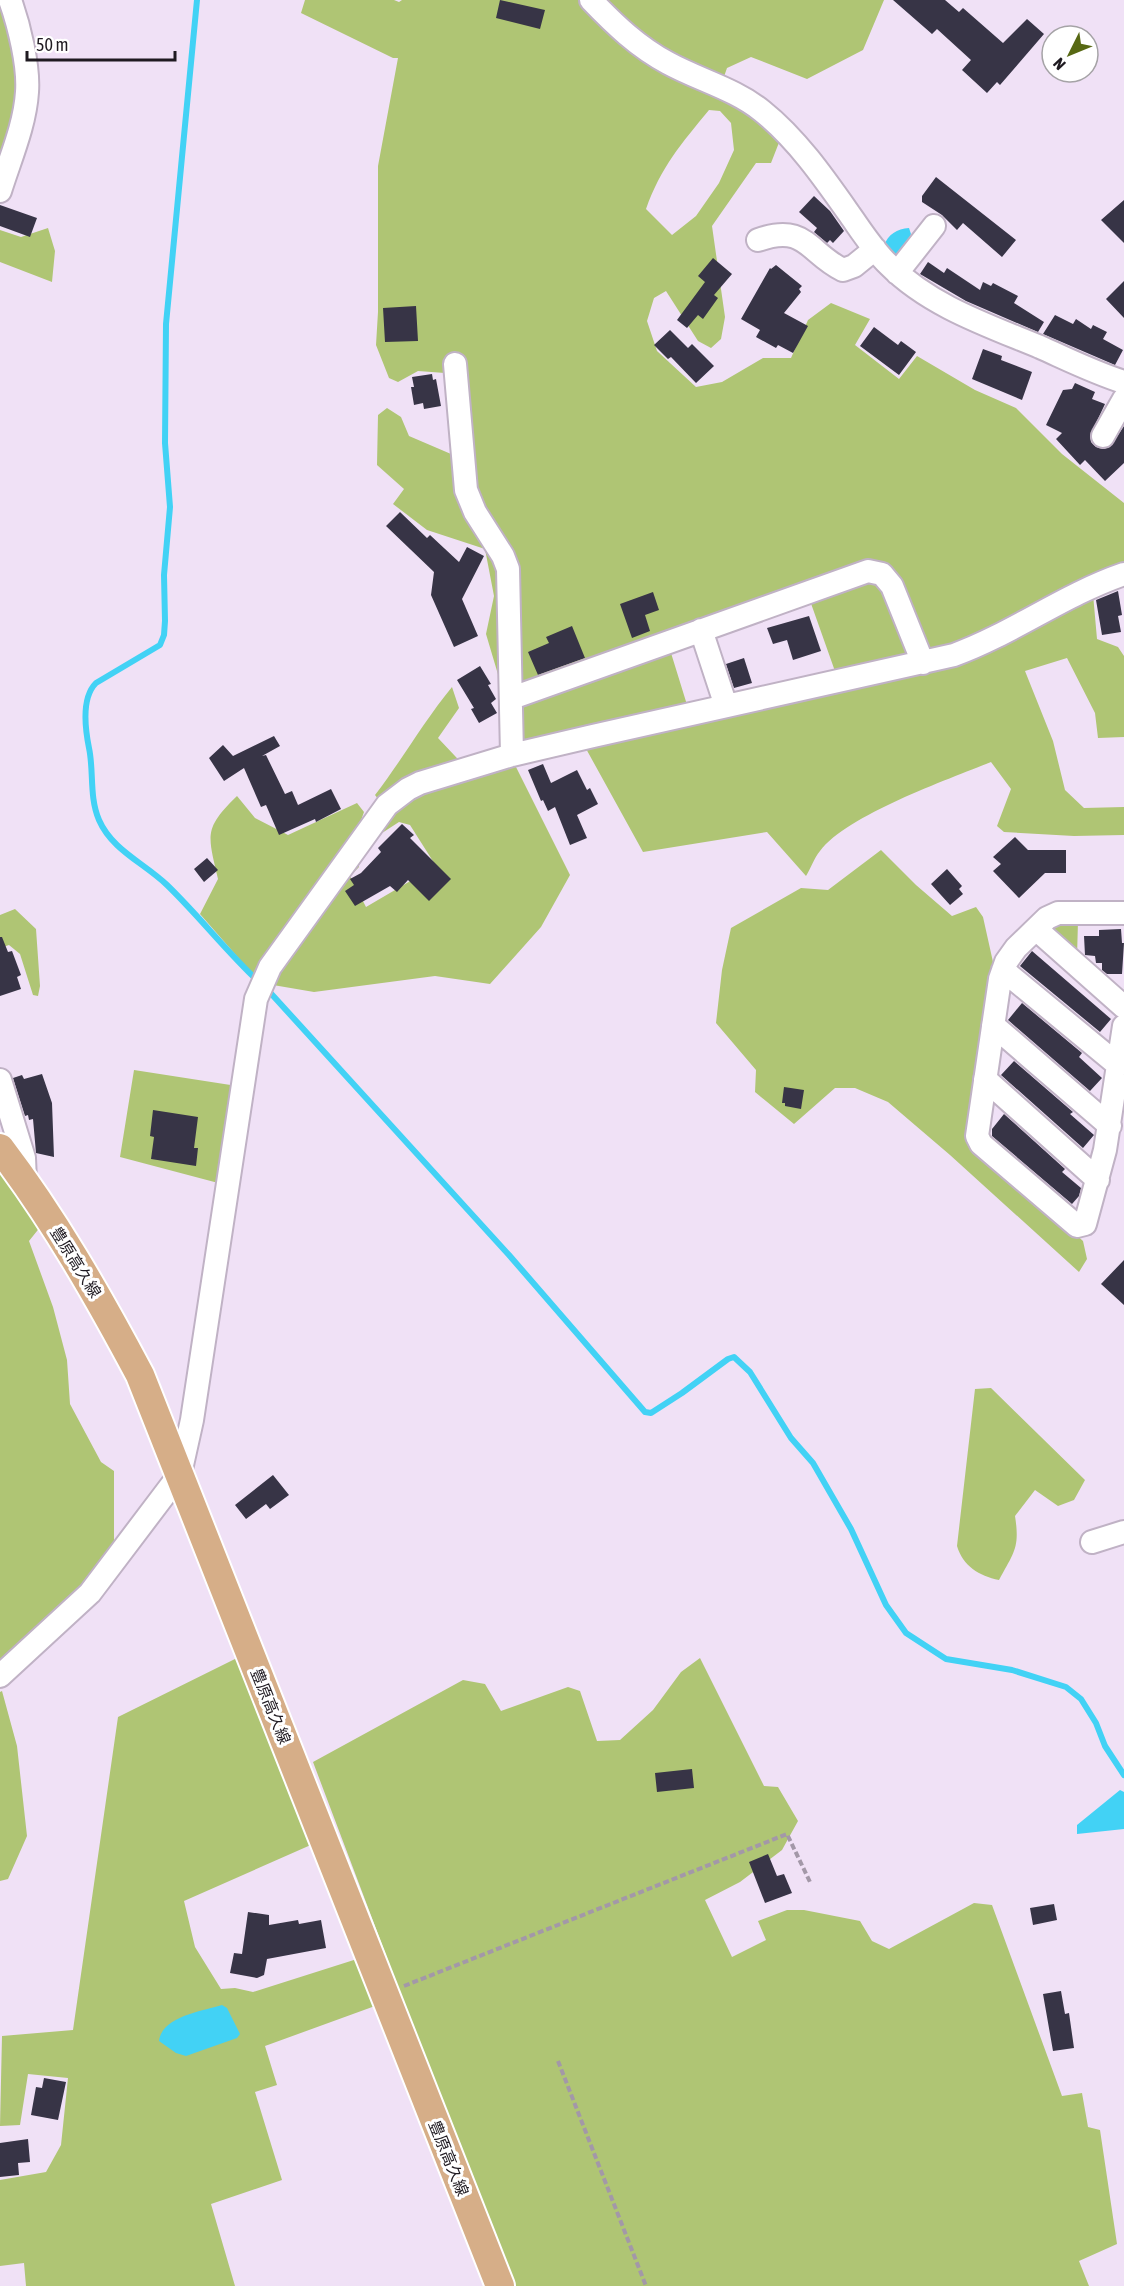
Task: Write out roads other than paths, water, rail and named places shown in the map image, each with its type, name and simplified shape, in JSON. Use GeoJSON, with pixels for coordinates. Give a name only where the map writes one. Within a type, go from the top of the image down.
{"type":"FeatureCollection","features":[{"type":"Feature","properties":{"kind":"main road","name":"豊原高久線"},"geometry":{"type":"LineString","coordinates":[[0,1148],[25,1181],[98,1295],[140,1375],[500,2286]]}},
{"type":"Feature","properties":{"kind":"street"},"geometry":{"type":"LineString","coordinates":[[0,191],[24,113],[27,90],[20,36],[10,0]]}},
{"type":"Feature","properties":{"kind":"street"},"geometry":{"type":"LineString","coordinates":[[591,0],[618,29],[641,46],[668,63],[739,96],[760,109],[786,132],[822,175],[872,245],[910,284],[953,310],[1124,382]]}},
{"type":"Feature","properties":{"kind":"street"},"geometry":{"type":"LineString","coordinates":[[897,273],[934,226]]}},
{"type":"Feature","properties":{"kind":"street"},"geometry":{"type":"LineString","coordinates":[[758,240],[773,235],[791,236],[807,242],[834,266],[843,270],[854,266],[872,245]]}},
{"type":"Feature","properties":{"kind":"street"},"geometry":{"type":"LineString","coordinates":[[454,364],[466,490],[475,512],[503,556],[508,569],[512,755]]}},
{"type":"Feature","properties":{"kind":"street"},"geometry":{"type":"LineString","coordinates":[[1103,436],[1124,399]]}},
{"type":"Feature","properties":{"kind":"street"},"geometry":{"type":"LineString","coordinates":[[512,698],[868,570],[882,574],[892,586],[923,663]]}},
{"type":"Feature","properties":{"kind":"street"},"geometry":{"type":"LineString","coordinates":[[0,1676],[90,1593],[180,1474],[192,1420],[256,999],[262,982],[277,958],[387,805],[420,783],[512,755],[954,655],[980,645],[1092,585],[1124,574]]}},
{"type":"Feature","properties":{"kind":"street"},"geometry":{"type":"LineString","coordinates":[[701,630],[726,706]]}},
{"type":"Feature","properties":{"kind":"street"},"geometry":{"type":"LineString","coordinates":[[1124,913],[1058,914],[1047,918],[1016,948],[1003,970],[993,1025],[977,1136],[981,1144],[1077,1226],[1085,1224],[1115,1120],[1118,1065],[1124,1026]]}},
{"type":"Feature","properties":{"kind":"street"},"geometry":{"type":"LineString","coordinates":[[1036,928],[1124,1007]]}},
{"type":"Feature","properties":{"kind":"street"},"geometry":{"type":"LineString","coordinates":[[1003,970],[1118,1065]]}},
{"type":"Feature","properties":{"kind":"street"},"geometry":{"type":"LineString","coordinates":[[993,1025],[1115,1120]]}},
{"type":"Feature","properties":{"kind":"street"},"geometry":{"type":"LineString","coordinates":[[985,1079],[1098,1180]]}},
{"type":"Feature","properties":{"kind":"street"},"geometry":{"type":"LineString","coordinates":[[0,1080],[24,1158],[25,1181]]}},
{"type":"Feature","properties":{"kind":"street"},"geometry":{"type":"LineString","coordinates":[[1092,1542],[1124,1533]]}},
{"type":"Feature","properties":{"kind":"water"},"geometry":{"type":"Polygon","coordinates":[[[909,228],[911,234],[904,251],[896,259],[884,246],[894,233],[909,228]]]}},
{"type":"Feature","properties":{"kind":"water"},"geometry":{"type":"Polygon","coordinates":[[[1120,1790],[1124,1792],[1124,1829],[1077,1834],[1077,1825],[1120,1790]]]}},
{"type":"Feature","properties":{"kind":"water"},"geometry":{"type":"Polygon","coordinates":[[[222,2005],[227,2008],[240,2034],[237,2038],[186,2056],[176,2053],[159,2041],[167,2026],[175,2020],[222,2005]]]}},
{"type":"Feature","properties":{"kind":"waterway"},"geometry":{"type":"LineString","coordinates":[[197,0],[166,324],[165,443],[170,507],[164,575],[164,635],[160,645],[96,683],[88,697],[86,723],[94,802],[105,831],[120,848],[167,885],[258,981]]}},
{"type":"Feature","properties":{"kind":"waterway"},"geometry":{"type":"LineString","coordinates":[[266,988],[509,1255],[645,1412],[651,1413],[734,1357],[750,1372],[791,1438],[813,1463],[851,1529],[886,1605],[906,1633],[946,1659],[1012,1670],[1066,1687],[1081,1699],[1096,1723],[1105,1746],[1124,1775]]}}]}
